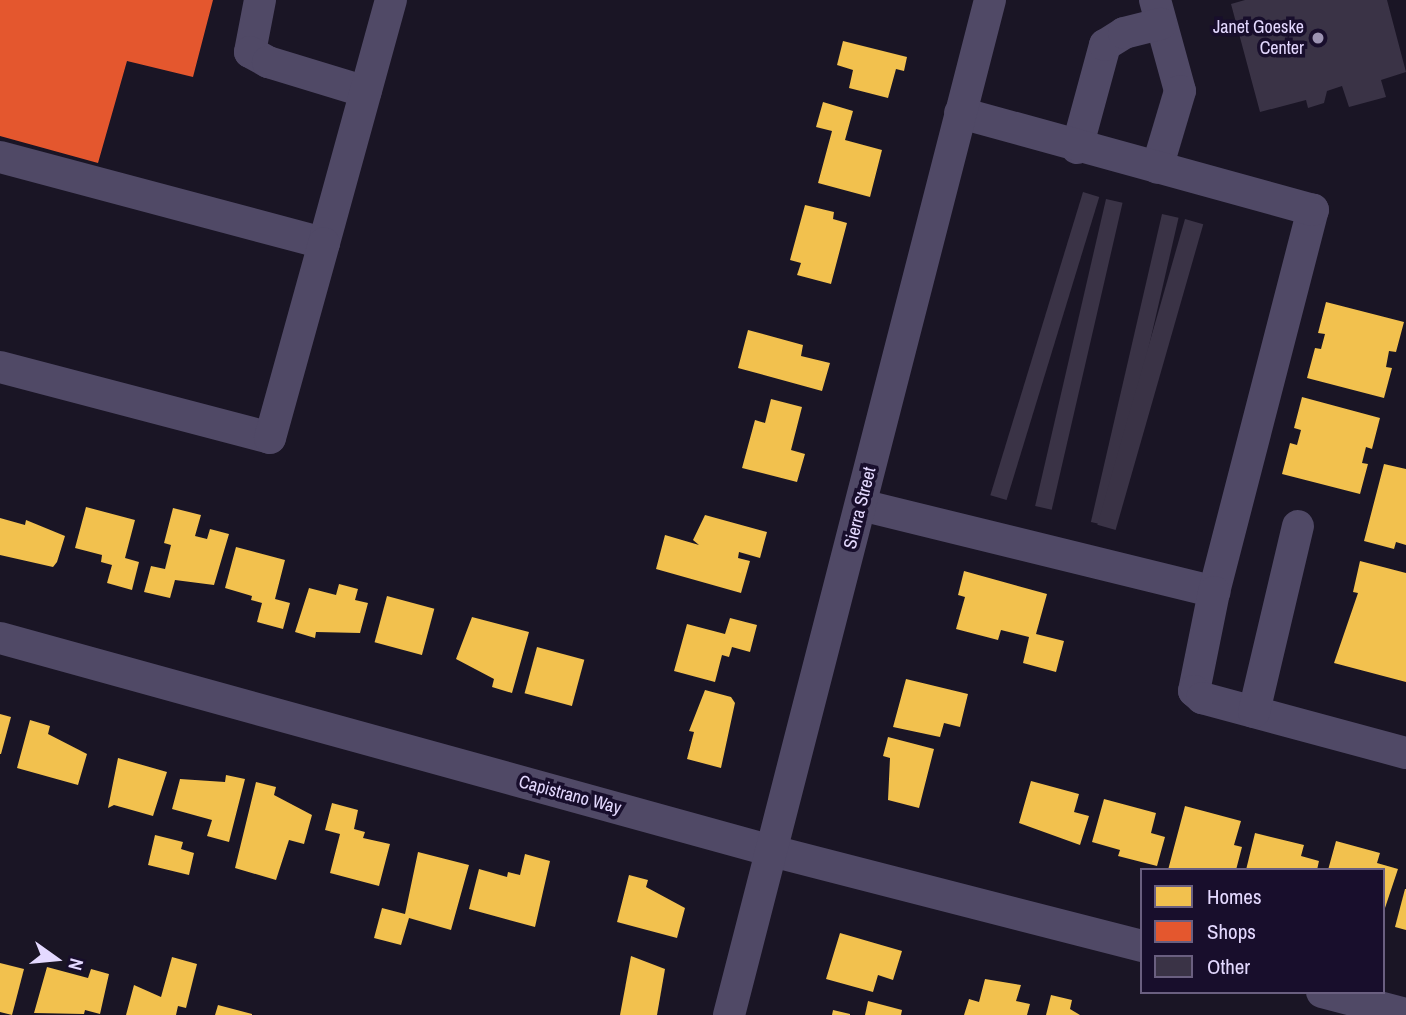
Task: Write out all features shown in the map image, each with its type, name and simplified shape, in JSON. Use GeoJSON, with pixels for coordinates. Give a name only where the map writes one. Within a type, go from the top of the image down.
{"type":"FeatureCollection","features":[{"type":"Feature","properties":{"kind":"street"},"geometry":{"type":"LineString","coordinates":[[260,0],[250,52],[268,62],[366,92]]}},
{"type":"Feature","properties":{"kind":"street"},"geometry":{"type":"LineString","coordinates":[[0,367],[270,438],[391,0]]}},
{"type":"Feature","properties":{"kind":"street","name":"Sierra Street"},"geometry":{"type":"LineString","coordinates":[[729,1015],[990,0]]}},
{"type":"Feature","properties":{"kind":"street"},"geometry":{"type":"LineString","coordinates":[[1077,148],[1105,45],[1158,12],[1180,91],[1157,168]]}},
{"type":"Feature","properties":{"kind":"street"},"geometry":{"type":"LineString","coordinates":[[960,113],[1077,148],[1313,210],[1214,592],[1194,691],[1202,698],[1406,753]]}},
{"type":"Feature","properties":{"kind":"street"},"geometry":{"type":"LineString","coordinates":[[0,157],[324,243]]}},
{"type":"Feature","properties":{"kind":"street"},"geometry":{"type":"LineString","coordinates":[[861,505],[1214,592]]}},
{"type":"Feature","properties":{"kind":"street"},"geometry":{"type":"LineString","coordinates":[[1254,712],[1298,526]]}},
{"type":"Feature","properties":{"kind":"street","name":"Capistrano Way"},"geometry":{"type":"LineString","coordinates":[[0,638],[772,850],[1140,945]]}},
{"type":"Feature","properties":{"kind":"street"},"geometry":{"type":"LineString","coordinates":[[1330,994],[1406,1014]]}},
{"type":"Feature","properties":{"kind":"building: Homes"},"geometry":{"type":"Polygon","coordinates":[[[843,41],[907,57],[904,71],[896,69],[888,98],[849,88],[853,70],[837,65],[843,41]]]}},
{"type":"Feature","properties":{"kind":"building: Homes"},"geometry":{"type":"Polygon","coordinates":[[[823,102],[853,111],[845,140],[882,150],[870,197],[818,183],[832,131],[816,127],[823,102]]]}},
{"type":"Feature","properties":{"kind":"building: Homes"},"geometry":{"type":"Polygon","coordinates":[[[805,205],[834,212],[833,219],[847,223],[831,284],[797,275],[801,263],[790,260],[805,205]]]}},
{"type":"Feature","properties":{"kind":"building: Homes"},"geometry":{"type":"Polygon","coordinates":[[[1326,302],[1404,322],[1396,352],[1389,351],[1386,367],[1392,368],[1384,398],[1307,378],[1315,348],[1321,349],[1325,334],[1318,333],[1326,302]]]}},
{"type":"Feature","properties":{"kind":"building: Homes"},"geometry":{"type":"Polygon","coordinates":[[[748,330],[803,345],[801,356],[830,363],[822,391],[738,368],[748,330]]]}},
{"type":"Feature","properties":{"kind":"building: Homes"},"geometry":{"type":"Polygon","coordinates":[[[1302,397],[1380,418],[1372,449],[1366,447],[1362,463],[1368,464],[1360,494],[1282,474],[1290,443],[1297,445],[1301,430],[1294,428],[1302,397]]]}},
{"type":"Feature","properties":{"kind":"building: Homes"},"geometry":{"type":"Polygon","coordinates":[[[771,399],[802,407],[791,450],[805,454],[797,482],[742,468],[755,420],[765,423],[771,399]]]}},
{"type":"Feature","properties":{"kind":"building: Homes"},"geometry":{"type":"Polygon","coordinates":[[[1384,464],[1406,469],[1406,545],[1396,542],[1394,549],[1364,541],[1384,464]]]}},
{"type":"Feature","properties":{"kind":"building: Homes"},"geometry":{"type":"Polygon","coordinates":[[[86,507],[135,520],[125,558],[139,562],[132,590],[107,583],[112,565],[101,562],[102,555],[75,548],[86,507]]]}},
{"type":"Feature","properties":{"kind":"building: Homes"},"geometry":{"type":"Polygon","coordinates":[[[173,508],[201,515],[195,536],[207,539],[210,529],[229,534],[214,585],[175,580],[170,598],[144,592],[151,566],[165,569],[171,545],[164,543],[173,508]]]}},
{"type":"Feature","properties":{"kind":"building: Homes"},"geometry":{"type":"Polygon","coordinates":[[[705,515],[767,532],[760,558],[739,552],[738,558],[750,561],[741,593],[656,569],[665,535],[699,545],[693,540],[705,515]]]}},
{"type":"Feature","properties":{"kind":"building: Homes"},"geometry":{"type":"Polygon","coordinates":[[[0,518],[25,525],[26,520],[65,536],[53,567],[0,555],[0,518]]]}},
{"type":"Feature","properties":{"kind":"building: Homes"},"geometry":{"type":"Polygon","coordinates":[[[236,547],[285,560],[275,599],[290,603],[283,629],[257,622],[262,603],[251,600],[252,596],[225,588],[236,547]]]}},
{"type":"Feature","properties":{"kind":"building: Homes"},"geometry":{"type":"Polygon","coordinates":[[[1360,561],[1406,573],[1406,682],[1334,663],[1358,593],[1353,592],[1360,561]]]}},
{"type":"Feature","properties":{"kind":"building: Homes"},"geometry":{"type":"Polygon","coordinates":[[[964,571],[1047,594],[1036,634],[1064,641],[1056,672],[1023,663],[1029,637],[1001,630],[998,640],[956,629],[965,597],[958,595],[964,571]]]}},
{"type":"Feature","properties":{"kind":"building: Homes"},"geometry":{"type":"Polygon","coordinates":[[[339,584],[358,589],[355,600],[368,603],[360,633],[316,632],[315,638],[295,632],[309,588],[336,595],[339,584]]]}},
{"type":"Feature","properties":{"kind":"building: Homes"},"geometry":{"type":"Polygon","coordinates":[[[387,596],[434,609],[422,655],[375,642],[387,596]]]}},
{"type":"Feature","properties":{"kind":"building: Homes"},"geometry":{"type":"Polygon","coordinates":[[[472,617],[529,632],[512,693],[492,687],[494,679],[456,659],[472,617]]]}},
{"type":"Feature","properties":{"kind":"building: Homes"},"geometry":{"type":"Polygon","coordinates":[[[730,618],[757,625],[750,652],[732,647],[729,657],[722,655],[715,682],[674,671],[687,624],[725,634],[730,618]]]}},
{"type":"Feature","properties":{"kind":"building: Homes"},"geometry":{"type":"Polygon","coordinates":[[[537,647],[584,660],[572,706],[525,693],[537,647]]]}},
{"type":"Feature","properties":{"kind":"building: Homes"},"geometry":{"type":"Polygon","coordinates":[[[906,679],[968,694],[960,727],[944,723],[940,737],[893,727],[906,679]]]}},
{"type":"Feature","properties":{"kind":"building: Homes"},"geometry":{"type":"Polygon","coordinates":[[[705,690],[731,697],[735,703],[721,768],[687,759],[694,732],[689,731],[705,690]]]}},
{"type":"Feature","properties":{"kind":"building: Homes"},"geometry":{"type":"Polygon","coordinates":[[[0,714],[11,717],[1,754],[0,754],[0,714]]]}},
{"type":"Feature","properties":{"kind":"building: Homes"},"geometry":{"type":"Polygon","coordinates":[[[30,720],[50,726],[48,734],[87,754],[78,785],[17,768],[30,720]]]}},
{"type":"Feature","properties":{"kind":"building: Homes"},"geometry":{"type":"Polygon","coordinates":[[[888,737],[934,749],[919,808],[888,800],[890,758],[883,756],[888,737]]]}},
{"type":"Feature","properties":{"kind":"building: Homes"},"geometry":{"type":"Polygon","coordinates":[[[118,758],[167,772],[153,816],[114,805],[108,808],[118,758]]]}},
{"type":"Feature","properties":{"kind":"building: Homes"},"geometry":{"type":"Polygon","coordinates":[[[226,775],[245,779],[229,842],[207,836],[212,820],[172,809],[180,779],[225,782],[226,775]]]}},
{"type":"Feature","properties":{"kind":"building: Homes"},"geometry":{"type":"Polygon","coordinates":[[[1031,781],[1079,794],[1074,812],[1089,816],[1080,845],[1019,823],[1031,781]]]}},
{"type":"Feature","properties":{"kind":"building: Homes"},"geometry":{"type":"Polygon","coordinates":[[[256,782],[276,787],[274,795],[312,815],[304,844],[289,840],[276,880],[235,868],[256,782]]]}},
{"type":"Feature","properties":{"kind":"building: Homes"},"geometry":{"type":"Polygon","coordinates":[[[1104,799],[1156,813],[1151,833],[1165,837],[1157,866],[1118,856],[1120,850],[1092,842],[1104,799]]]}},
{"type":"Feature","properties":{"kind":"building: Homes"},"geometry":{"type":"Polygon","coordinates":[[[332,803],[358,810],[354,829],[365,832],[363,838],[390,844],[379,886],[330,873],[340,834],[325,830],[332,803]]]}},
{"type":"Feature","properties":{"kind":"building: Homes"},"geometry":{"type":"Polygon","coordinates":[[[1185,806],[1241,821],[1234,845],[1242,847],[1237,868],[1169,868],[1185,806]]]}},
{"type":"Feature","properties":{"kind":"building: Homes"},"geometry":{"type":"Polygon","coordinates":[[[1255,833],[1304,845],[1301,856],[1319,861],[1317,868],[1246,868],[1255,833]]]}},
{"type":"Feature","properties":{"kind":"building: Homes"},"geometry":{"type":"Polygon","coordinates":[[[155,835],[183,842],[181,849],[194,853],[189,875],[148,865],[155,835]]]}},
{"type":"Feature","properties":{"kind":"building: Homes"},"geometry":{"type":"Polygon","coordinates":[[[1336,841],[1380,853],[1377,863],[1398,869],[1385,908],[1385,868],[1329,868],[1336,841]]]}},
{"type":"Feature","properties":{"kind":"building: Homes"},"geometry":{"type":"Polygon","coordinates":[[[418,852],[469,865],[451,930],[409,918],[401,945],[374,938],[382,908],[405,914],[418,852]]]}},
{"type":"Feature","properties":{"kind":"building: Homes"},"geometry":{"type":"Polygon","coordinates":[[[525,854],[550,861],[535,927],[469,909],[479,869],[507,877],[508,872],[520,875],[525,854]]]}},
{"type":"Feature","properties":{"kind":"building: Homes"},"geometry":{"type":"Polygon","coordinates":[[[629,875],[648,880],[646,887],[685,908],[677,938],[617,922],[629,875]]]}},
{"type":"Feature","properties":{"kind":"building: Homes"},"geometry":{"type":"Polygon","coordinates":[[[1406,889],[1406,930],[1395,927],[1406,889]]]}},
{"type":"Feature","properties":{"kind":"building: Homes"},"geometry":{"type":"Polygon","coordinates":[[[840,933],[902,951],[893,980],[878,975],[873,992],[826,979],[840,933]]]}},
{"type":"Feature","properties":{"kind":"building: Homes"},"geometry":{"type":"Polygon","coordinates":[[[631,956],[665,969],[657,1015],[620,1015],[631,956]]]}},
{"type":"Feature","properties":{"kind":"building: Homes"},"geometry":{"type":"Polygon","coordinates":[[[172,957],[197,964],[186,1008],[178,1006],[176,1015],[126,1015],[134,985],[161,997],[172,957]]]}},
{"type":"Feature","properties":{"kind":"building: Homes"},"geometry":{"type":"Polygon","coordinates":[[[0,963],[24,969],[12,1015],[0,1012],[0,963]]]}},
{"type":"Feature","properties":{"kind":"building: Homes"},"geometry":{"type":"Polygon","coordinates":[[[47,967],[88,978],[91,969],[109,974],[100,1014],[85,1010],[84,1014],[34,1013],[47,967]]]}},
{"type":"Feature","properties":{"kind":"building: Homes"},"geometry":{"type":"Polygon","coordinates":[[[985,979],[1021,985],[1016,1001],[1030,1004],[1027,1015],[964,1015],[969,999],[979,1002],[985,979]]]}},
{"type":"Feature","properties":{"kind":"building: Homes"},"geometry":{"type":"Polygon","coordinates":[[[1051,995],[1072,1000],[1070,1009],[1080,1015],[1046,1015],[1051,995]]]}},
{"type":"Feature","properties":{"kind":"building: Homes"},"geometry":{"type":"Polygon","coordinates":[[[868,1001],[902,1010],[901,1015],[865,1015],[868,1001]]]}},
{"type":"Feature","properties":{"kind":"building: Homes"},"geometry":{"type":"Polygon","coordinates":[[[218,1005],[252,1014],[252,1015],[215,1015],[218,1005]]]}},
{"type":"Feature","properties":{"kind":"building: Homes"},"geometry":{"type":"Polygon","coordinates":[[[833,1010],[850,1014],[850,1015],[832,1015],[833,1010]]]}},
{"type":"Feature","properties":{"kind":"building: Shops"},"geometry":{"type":"Polygon","coordinates":[[[0,0],[213,0],[193,77],[127,61],[98,163],[0,136],[0,0]]]}},
{"type":"Feature","properties":{"kind":"building: Other","name":"Janet Goeske Center"},"geometry":{"type":"Polygon","coordinates":[[[1245,0],[1387,0],[1406,72],[1381,80],[1386,97],[1349,107],[1342,86],[1327,91],[1324,103],[1308,108],[1306,100],[1260,112],[1231,4],[1245,0]]]}},
{"type":"Feature","properties":{"kind":"building: Other"},"geometry":{"type":"Polygon","coordinates":[[[1083,192],[1099,197],[1007,500],[990,495],[1083,192]]]}},
{"type":"Feature","properties":{"kind":"building: Other"},"geometry":{"type":"Polygon","coordinates":[[[1106,199],[1123,203],[1052,510],[1035,506],[1106,199]]]}},
{"type":"Feature","properties":{"kind":"building: Other"},"geometry":{"type":"Polygon","coordinates":[[[1162,214],[1179,218],[1107,526],[1091,522],[1162,214]]]}},
{"type":"Feature","properties":{"kind":"building: Other"},"geometry":{"type":"Polygon","coordinates":[[[1185,219],[1203,224],[1116,530],[1097,525],[1185,219]]]}},
{"type":"Feature","properties":{"kind":"place","name":"Janet Goeske Center"},"geometry":{"type":"Point","coordinates":[1318,38]}}]}
